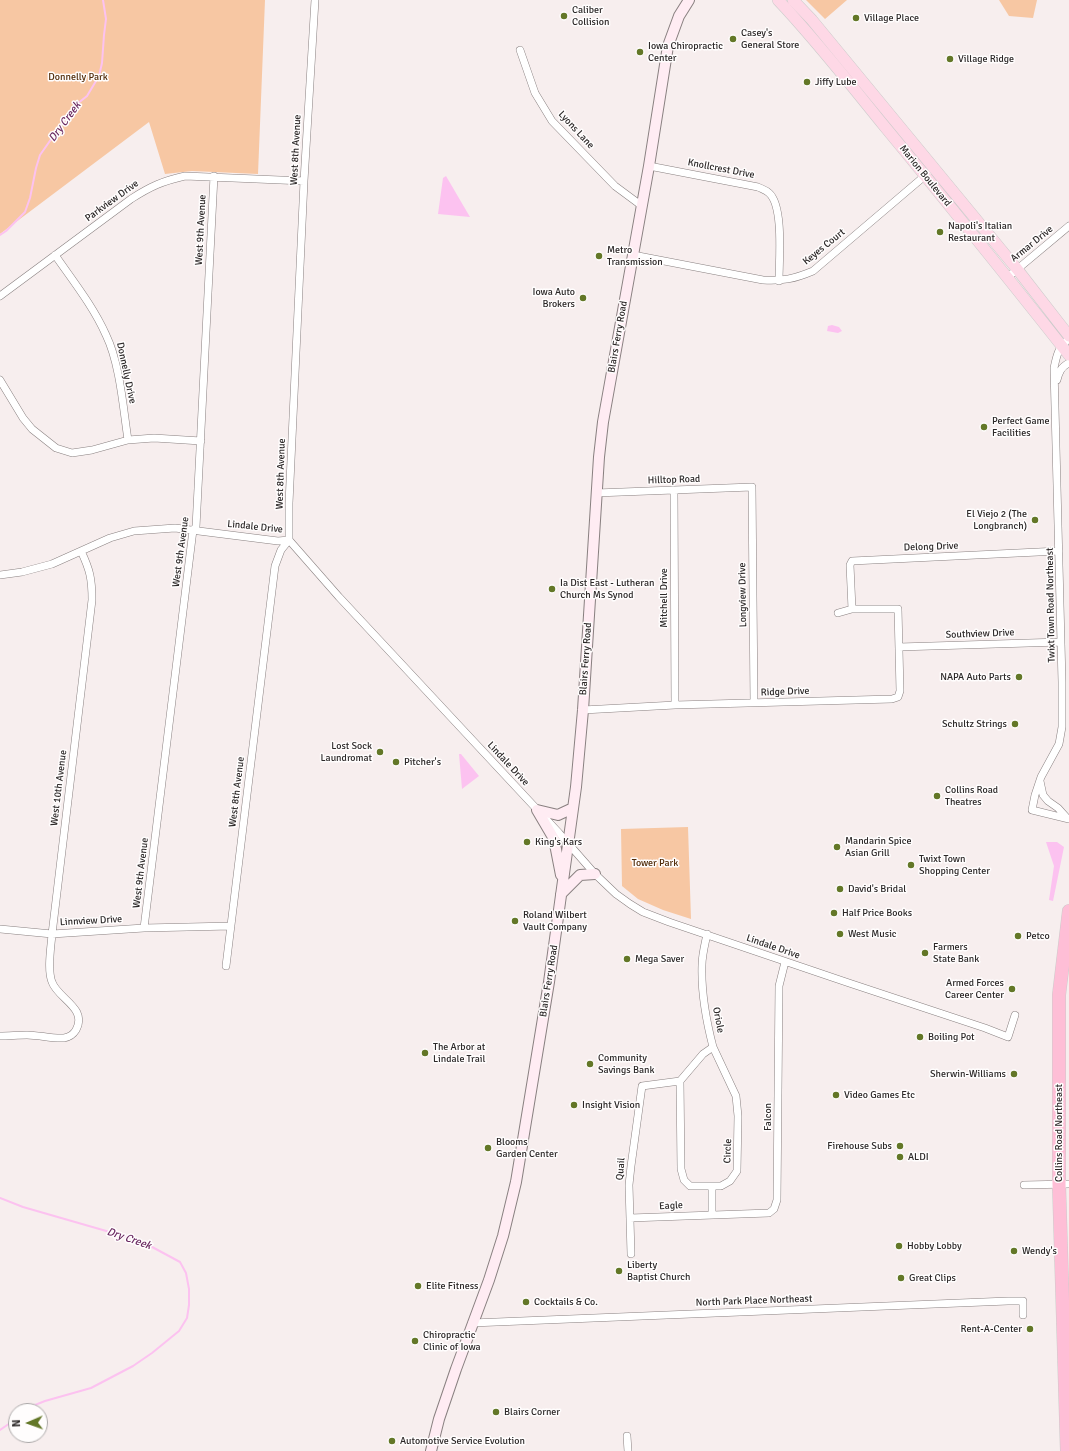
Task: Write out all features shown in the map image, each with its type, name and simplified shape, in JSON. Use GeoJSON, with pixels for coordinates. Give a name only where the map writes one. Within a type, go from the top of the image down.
{"type":"FeatureCollection","features":[{"type":"Feature","properties":{"kind":"highway","name":"Collins Road Northeast"},"geometry":{"type":"LineString","coordinates":[[1067,1451],[1064,1184],[1059,995],[1069,911]]}},
{"type":"Feature","properties":{"kind":"main road","name":"Blairs Ferry Road"},"geometry":{"type":"LineString","coordinates":[[431,1451],[439,1419],[504,1236],[514,1192],[548,989],[573,808],[583,710],[596,493],[603,422],[650,166],[668,46],[679,16],[690,0]]}},
{"type":"Feature","properties":{"kind":"main road","name":"Marion Boulevard"},"geometry":{"type":"LineString","coordinates":[[778,0],[929,172],[1017,269],[1066,340],[1069,355]]}},
{"type":"Feature","properties":{"kind":"main road","name":"Marion Boulevard"},"geometry":{"type":"LineString","coordinates":[[793,0],[812,20],[1008,276],[1066,340]]}},
{"type":"Feature","properties":{"kind":"main road"},"geometry":{"type":"LineString","coordinates":[[537,810],[558,815],[573,808]]}},
{"type":"Feature","properties":{"kind":"main road"},"geometry":{"type":"LineString","coordinates":[[537,810],[554,839],[563,884]]}},
{"type":"Feature","properties":{"kind":"main road"},"geometry":{"type":"LineString","coordinates":[[561,894],[580,875],[595,874]]}},
{"type":"Feature","properties":{"kind":"street","name":"West 8th Avenue"},"geometry":{"type":"LineString","coordinates":[[226,966],[275,566],[281,550],[289,540],[289,503],[304,181],[315,0]]}},
{"type":"Feature","properties":{"kind":"street","name":"Lyons Lane"},"geometry":{"type":"LineString","coordinates":[[520,50],[535,93],[552,121],[615,186],[642,206]]}},
{"type":"Feature","properties":{"kind":"street","name":"Knollcrest Drive"},"geometry":{"type":"LineString","coordinates":[[650,166],[758,187],[770,193],[779,216],[779,281]]}},
{"type":"Feature","properties":{"kind":"street","name":"Keyes Court"},"geometry":{"type":"LineString","coordinates":[[633,255],[763,280],[779,281],[795,278],[813,271],[929,172]]}},
{"type":"Feature","properties":{"kind":"street","name":"Parkview Drive"},"geometry":{"type":"LineString","coordinates":[[0,296],[149,186],[185,176],[214,176],[304,181]]}},
{"type":"Feature","properties":{"kind":"street","name":"West 9th Avenue"},"geometry":{"type":"LineString","coordinates":[[144,928],[193,530],[196,527],[214,176]]}},
{"type":"Feature","properties":{"kind":"street","name":"Armar Drive"},"geometry":{"type":"LineString","coordinates":[[1008,276],[1069,226]]}},
{"type":"Feature","properties":{"kind":"street","name":"Donnelly Drive"},"geometry":{"type":"LineString","coordinates":[[55,255],[90,305],[107,335],[115,360],[128,440]]}},
{"type":"Feature","properties":{"kind":"street","name":"Twixt Town Road Northeast"},"geometry":{"type":"LineString","coordinates":[[1066,340],[1056,358],[1054,368],[1060,551],[1061,642],[1066,682],[1059,744],[1040,781],[1032,810],[1068,819]]}},
{"type":"Feature","properties":{"kind":"street"},"geometry":{"type":"LineString","coordinates":[[1055,388],[1059,371],[1069,363]]}},
{"type":"Feature","properties":{"kind":"street"},"geometry":{"type":"LineString","coordinates":[[0,380],[32,429],[56,448],[72,453],[92,450],[128,440],[154,438],[201,440]]}},
{"type":"Feature","properties":{"kind":"street","name":"Hilltop Road"},"geometry":{"type":"LineString","coordinates":[[596,493],[752,487]]}},
{"type":"Feature","properties":{"kind":"street","name":"Longview Drive"},"geometry":{"type":"LineString","coordinates":[[752,487],[754,703]]}},
{"type":"Feature","properties":{"kind":"street","name":"Mitchell Drive"},"geometry":{"type":"LineString","coordinates":[[674,490],[675,705]]}},
{"type":"Feature","properties":{"kind":"street","name":"Lindale Drive"},"geometry":{"type":"LineString","coordinates":[[0,575],[22,572],[52,564],[110,538],[134,531],[175,528],[278,541],[289,540],[339,597],[568,843],[595,874],[616,894],[630,904],[643,912],[785,962],[1008,1037],[1015,1015]]}},
{"type":"Feature","properties":{"kind":"street","name":"West 10th Avenue"},"geometry":{"type":"LineString","coordinates":[[0,1036],[26,1035],[64,1038],[72,1035],[77,1029],[79,1020],[76,1009],[59,993],[52,982],[50,969],[52,934],[92,600],[92,581],[88,566],[81,551]]}},
{"type":"Feature","properties":{"kind":"street","name":"Delong Drive"},"geometry":{"type":"LineString","coordinates":[[852,609],[850,565],[852,561],[1060,551]]}},
{"type":"Feature","properties":{"kind":"street"},"geometry":{"type":"LineString","coordinates":[[838,613],[852,609]]}},
{"type":"Feature","properties":{"kind":"street","name":"Ridge Drive"},"geometry":{"type":"LineString","coordinates":[[583,710],[675,705],[892,699],[898,697],[900,691],[898,609],[852,609]]}},
{"type":"Feature","properties":{"kind":"street","name":"Southview Drive"},"geometry":{"type":"LineString","coordinates":[[899,647],[1061,642]]}},
{"type":"Feature","properties":{"kind":"street","name":"Twixt Town Road Northeast"},"geometry":{"type":"LineString","coordinates":[[1040,781],[1043,795],[1068,819]]}},
{"type":"Feature","properties":{"kind":"street","name":"Linnview Drive"},"geometry":{"type":"LineString","coordinates":[[0,929],[52,934],[144,928],[231,926]]}},
{"type":"Feature","properties":{"kind":"street","name":"Oriole"},"geometry":{"type":"LineString","coordinates":[[680,1081],[703,1054],[713,1047],[705,1016],[702,986],[702,963],[707,934]]}},
{"type":"Feature","properties":{"kind":"street","name":"Falcon"},"geometry":{"type":"LineString","coordinates":[[712,1214],[769,1213],[774,1209],[777,1200],[779,986],[785,962]]}},
{"type":"Feature","properties":{"kind":"street","name":"Circle"},"geometry":{"type":"LineString","coordinates":[[680,1081],[680,1169],[684,1180],[690,1186],[721,1186],[730,1181],[737,1171],[738,1116],[736,1096],[713,1047]]}},
{"type":"Feature","properties":{"kind":"street","name":"Quail"},"geometry":{"type":"LineString","coordinates":[[631,1254],[629,1185],[642,1086],[680,1081]]}},
{"type":"Feature","properties":{"kind":"street"},"geometry":{"type":"LineString","coordinates":[[1024,1185],[1064,1184]]}},
{"type":"Feature","properties":{"kind":"street"},"geometry":{"type":"LineString","coordinates":[[712,1186],[712,1214]]}},
{"type":"Feature","properties":{"kind":"street","name":"Eagle"},"geometry":{"type":"LineString","coordinates":[[630,1218],[712,1214]]}},
{"type":"Feature","properties":{"kind":"street","name":"North Park Place Northeast"},"geometry":{"type":"LineString","coordinates":[[473,1321],[1008,1301],[1023,1301],[1023,1315]]}},
{"type":"Feature","properties":{"kind":"street"},"geometry":{"type":"LineString","coordinates":[[627,1436],[628,1451]]}},
{"type":"Feature","properties":{"kind":"green space","name":"Donnelly Park"},"geometry":{"type":"Polygon","coordinates":[[[0,0],[265,0],[258,174],[192,171],[165,174],[149,122],[0,234],[0,0]]]}},
{"type":"Feature","properties":{"kind":"green space"},"geometry":{"type":"Polygon","coordinates":[[[806,0],[847,0],[825,19],[806,0]]]}},
{"type":"Feature","properties":{"kind":"green space"},"geometry":{"type":"Polygon","coordinates":[[[999,0],[1037,0],[1033,18],[1009,16],[999,0]]]}},
{"type":"Feature","properties":{"kind":"green space","name":"Tower Park"},"geometry":{"type":"Polygon","coordinates":[[[688,827],[691,919],[663,910],[638,899],[622,886],[621,829],[688,827]]]}},
{"type":"Feature","properties":{"kind":"shaded area"},"geometry":{"type":"Polygon","coordinates":[[[446,176],[470,217],[438,214],[443,178],[446,176]]]}},
{"type":"Feature","properties":{"kind":"shaded area"},"geometry":{"type":"Polygon","coordinates":[[[832,325],[839,327],[842,331],[838,333],[827,331],[828,326],[832,325]]]}},
{"type":"Feature","properties":{"kind":"shaded area"},"geometry":{"type":"Polygon","coordinates":[[[459,754],[461,754],[479,776],[462,789],[459,754]]]}},
{"type":"Feature","properties":{"kind":"shaded area"},"geometry":{"type":"Polygon","coordinates":[[[1046,842],[1057,842],[1064,847],[1053,901],[1049,900],[1054,866],[1046,842]]]}},
{"type":"Feature","properties":{"kind":"waterway","name":"Dry Creek"},"geometry":{"type":"LineString","coordinates":[[0,235],[25,212],[30,198],[40,155],[77,104],[87,96],[99,76],[102,63],[106,19],[103,0]]}},
{"type":"Feature","properties":{"kind":"waterway","name":"Dry Creek"},"geometry":{"type":"LineString","coordinates":[[0,1198],[23,1207],[141,1241],[180,1262],[186,1273],[189,1289],[189,1305],[187,1318],[179,1331],[133,1366],[91,1388],[40,1403]]}},
{"type":"Feature","properties":{"kind":"waterway","name":"Dry Creek"},"geometry":{"type":"LineString","coordinates":[[0,1430],[8,1424]]}},
{"type":"Feature","properties":{"kind":"place","name":"Caliber Collision"},"geometry":{"type":"Point","coordinates":[564,16]}},
{"type":"Feature","properties":{"kind":"place","name":"Village Place"},"geometry":{"type":"Point","coordinates":[856,18]}},
{"type":"Feature","properties":{"kind":"place","name":"Casey's General Store"},"geometry":{"type":"Point","coordinates":[733,39]}},
{"type":"Feature","properties":{"kind":"place","name":"Iowa Chiropractic Center"},"geometry":{"type":"Point","coordinates":[640,52]}},
{"type":"Feature","properties":{"kind":"place","name":"Village Ridge"},"geometry":{"type":"Point","coordinates":[950,59]}},
{"type":"Feature","properties":{"kind":"place","name":"Jiffy Lube"},"geometry":{"type":"Point","coordinates":[807,82]}},
{"type":"Feature","properties":{"kind":"place","name":"Napoli's Italian Restaurant"},"geometry":{"type":"Point","coordinates":[940,232]}},
{"type":"Feature","properties":{"kind":"place","name":"Metro Transmission"},"geometry":{"type":"Point","coordinates":[599,256]}},
{"type":"Feature","properties":{"kind":"place","name":"Iowa Auto Brokers"},"geometry":{"type":"Point","coordinates":[583,298]}},
{"type":"Feature","properties":{"kind":"place","name":"Perfect Game Facilities"},"geometry":{"type":"Point","coordinates":[984,427]}},
{"type":"Feature","properties":{"kind":"place","name":"El Viejo 2 (The Longbranch)"},"geometry":{"type":"Point","coordinates":[1035,520]}},
{"type":"Feature","properties":{"kind":"place","name":"Ia Dist East - Lutheran Church Ms Synod"},"geometry":{"type":"Point","coordinates":[552,589]}},
{"type":"Feature","properties":{"kind":"place","name":"NAPA Auto Parts"},"geometry":{"type":"Point","coordinates":[1019,677]}},
{"type":"Feature","properties":{"kind":"place","name":"Schultz Strings"},"geometry":{"type":"Point","coordinates":[1015,724]}},
{"type":"Feature","properties":{"kind":"place","name":"Lost Sock Laundromat"},"geometry":{"type":"Point","coordinates":[380,752]}},
{"type":"Feature","properties":{"kind":"place","name":"Pitcher's"},"geometry":{"type":"Point","coordinates":[396,762]}},
{"type":"Feature","properties":{"kind":"place","name":"Collins Road Theatres"},"geometry":{"type":"Point","coordinates":[937,796]}},
{"type":"Feature","properties":{"kind":"place","name":"King's Kars"},"geometry":{"type":"Point","coordinates":[527,842]}},
{"type":"Feature","properties":{"kind":"place","name":"Mandarin Spice Asian Grill"},"geometry":{"type":"Point","coordinates":[837,847]}},
{"type":"Feature","properties":{"kind":"place","name":"Twixt Town Shopping Center"},"geometry":{"type":"Point","coordinates":[911,865]}},
{"type":"Feature","properties":{"kind":"place","name":"David's Bridal"},"geometry":{"type":"Point","coordinates":[840,889]}},
{"type":"Feature","properties":{"kind":"place","name":"Half Price Books"},"geometry":{"type":"Point","coordinates":[834,913]}},
{"type":"Feature","properties":{"kind":"place","name":"Roland Wilbert Vault Company"},"geometry":{"type":"Point","coordinates":[515,921]}},
{"type":"Feature","properties":{"kind":"place","name":"West Music"},"geometry":{"type":"Point","coordinates":[840,934]}},
{"type":"Feature","properties":{"kind":"place","name":"Petco"},"geometry":{"type":"Point","coordinates":[1018,936]}},
{"type":"Feature","properties":{"kind":"place","name":"Farmers State Bank"},"geometry":{"type":"Point","coordinates":[925,953]}},
{"type":"Feature","properties":{"kind":"place","name":"Mega Saver"},"geometry":{"type":"Point","coordinates":[627,959]}},
{"type":"Feature","properties":{"kind":"place","name":"Armed Forces Career Center"},"geometry":{"type":"Point","coordinates":[1012,989]}},
{"type":"Feature","properties":{"kind":"place","name":"Boiling Pot"},"geometry":{"type":"Point","coordinates":[920,1037]}},
{"type":"Feature","properties":{"kind":"place","name":"The Arbor at Lindale Trail"},"geometry":{"type":"Point","coordinates":[425,1053]}},
{"type":"Feature","properties":{"kind":"place","name":"Community Savings Bank"},"geometry":{"type":"Point","coordinates":[590,1064]}},
{"type":"Feature","properties":{"kind":"place","name":"Sherwin-Williams"},"geometry":{"type":"Point","coordinates":[1014,1074]}},
{"type":"Feature","properties":{"kind":"place","name":"Video Games Etc"},"geometry":{"type":"Point","coordinates":[836,1095]}},
{"type":"Feature","properties":{"kind":"place","name":"Insight Vision"},"geometry":{"type":"Point","coordinates":[574,1105]}},
{"type":"Feature","properties":{"kind":"place","name":"Firehouse Subs"},"geometry":{"type":"Point","coordinates":[900,1146]}},
{"type":"Feature","properties":{"kind":"place","name":"Blooms Garden Center"},"geometry":{"type":"Point","coordinates":[488,1148]}},
{"type":"Feature","properties":{"kind":"place","name":"ALDI"},"geometry":{"type":"Point","coordinates":[900,1157]}},
{"type":"Feature","properties":{"kind":"place","name":"Hobby Lobby"},"geometry":{"type":"Point","coordinates":[899,1246]}},
{"type":"Feature","properties":{"kind":"place","name":"Wendy's"},"geometry":{"type":"Point","coordinates":[1014,1251]}},
{"type":"Feature","properties":{"kind":"place","name":"Liberty Baptist Church"},"geometry":{"type":"Point","coordinates":[619,1271]}},
{"type":"Feature","properties":{"kind":"place","name":"Great Clips"},"geometry":{"type":"Point","coordinates":[901,1278]}},
{"type":"Feature","properties":{"kind":"place","name":"Elite Fitness"},"geometry":{"type":"Point","coordinates":[418,1286]}},
{"type":"Feature","properties":{"kind":"place","name":"Cocktails & Co."},"geometry":{"type":"Point","coordinates":[526,1302]}},
{"type":"Feature","properties":{"kind":"place","name":"Rent-A-Center"},"geometry":{"type":"Point","coordinates":[1030,1329]}},
{"type":"Feature","properties":{"kind":"place","name":"Chiropractic Clinic of Iowa"},"geometry":{"type":"Point","coordinates":[415,1341]}},
{"type":"Feature","properties":{"kind":"place","name":"Blairs Corner"},"geometry":{"type":"Point","coordinates":[496,1412]}},
{"type":"Feature","properties":{"kind":"place","name":"Automotive Service Evolution"},"geometry":{"type":"Point","coordinates":[392,1441]}}]}
